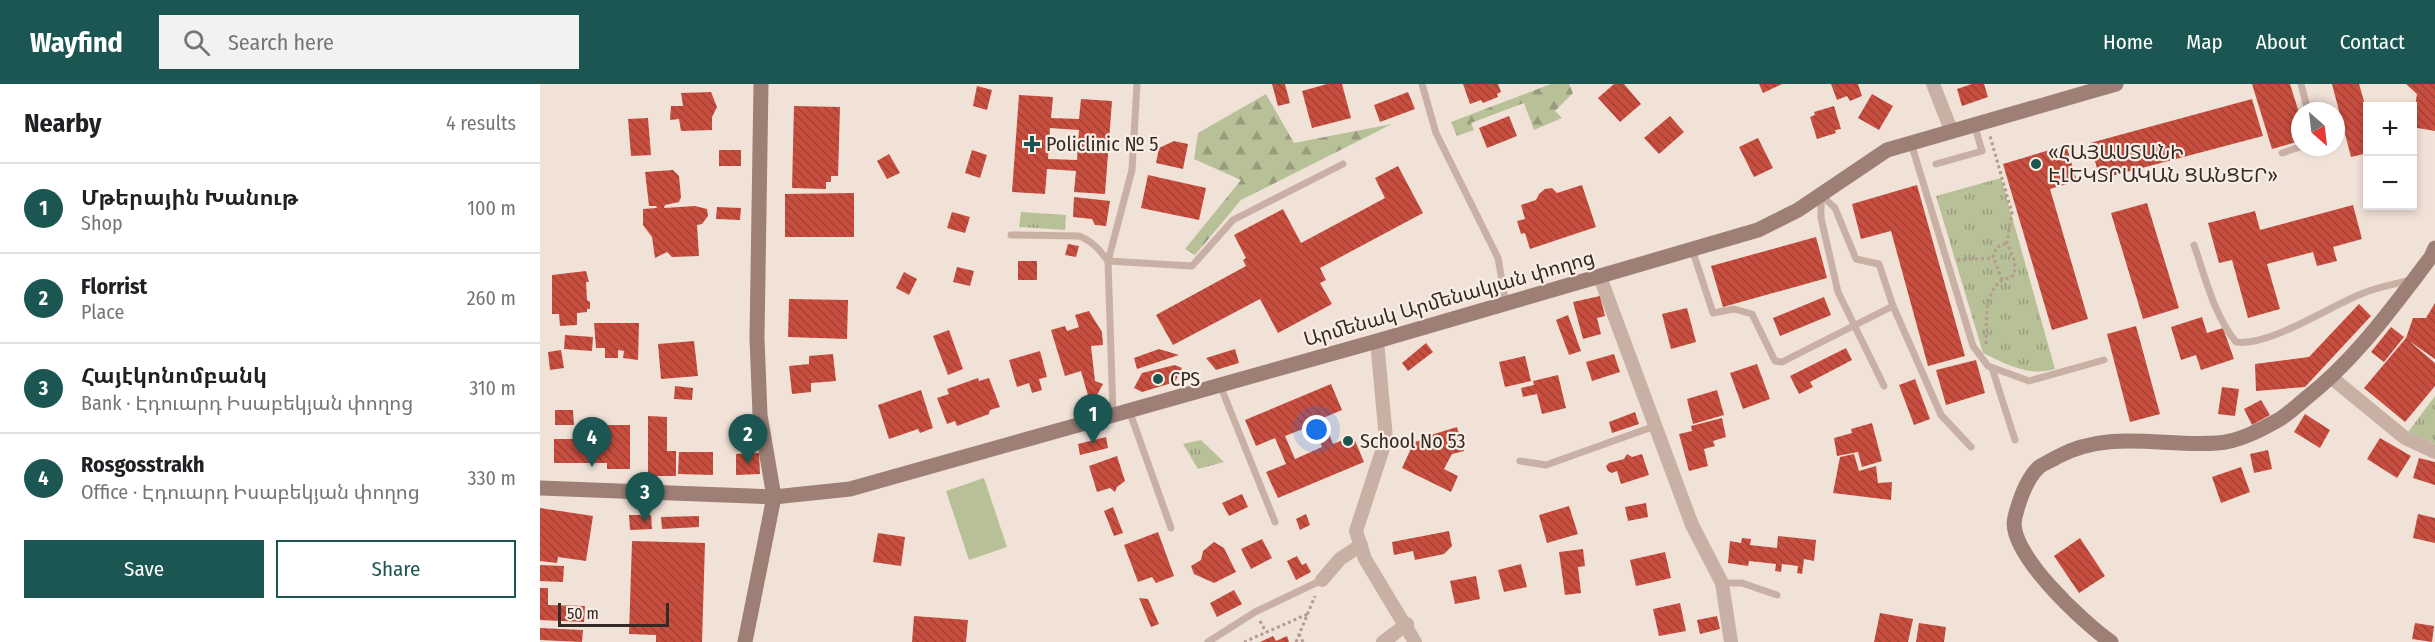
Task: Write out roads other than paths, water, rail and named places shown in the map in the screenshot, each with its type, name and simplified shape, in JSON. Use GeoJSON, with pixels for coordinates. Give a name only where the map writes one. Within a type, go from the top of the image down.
{"type":"FeatureCollection","features":[{"type":"Feature","properties":{"kind":"main road"},"geometry":{"type":"LineString","coordinates":[[745,642],[774,497],[760,415],[757,338],[760,84]]}},
{"type":"Feature","properties":{"kind":"main road","name":"Արմենակ Արմենակյան փողոց"},"geometry":{"type":"LineString","coordinates":[[540,488],[774,497],[850,489],[1377,341],[1758,230],[1798,210],[1887,150],[2116,84]]}},
{"type":"Feature","properties":{"kind":"main road"},"geometry":{"type":"LineString","coordinates":[[2111,642],[2047,585],[2020,545],[2013,521],[2020,496],[2038,468],[2074,448],[2114,440],[2219,443],[2240,438],[2282,418],[2332,378],[2376,329],[2435,248]]}},
{"type":"Feature","properties":{"kind":"street"},"geometry":{"type":"LineString","coordinates":[[1933,84],[1951,130]]}},
{"type":"Feature","properties":{"kind":"street"},"geometry":{"type":"LineString","coordinates":[[1600,277],[1692,525],[1722,583],[1731,642]]}},
{"type":"Feature","properties":{"kind":"street"},"geometry":{"type":"LineString","coordinates":[[1377,341],[1386,439],[1356,531],[1365,559],[1407,624],[1415,642]]}},
{"type":"Feature","properties":{"kind":"street"},"geometry":{"type":"LineString","coordinates":[[2332,378],[2405,438],[2435,452]]}},
{"type":"Feature","properties":{"kind":"street"},"geometry":{"type":"LineString","coordinates":[[1322,580],[1340,560],[1361,545]]}},
{"type":"Feature","properties":{"kind":"street"},"geometry":{"type":"LineString","coordinates":[[1383,642],[1407,624]]}},
{"type":"Feature","properties":{"kind":"lane"},"geometry":{"type":"LineString","coordinates":[[1113,414],[1108,261],[1132,170],[1137,84]]}},
{"type":"Feature","properties":{"kind":"lane"},"geometry":{"type":"LineString","coordinates":[[1422,84],[1437,133],[1498,258],[1506,304]]}},
{"type":"Feature","properties":{"kind":"lane"},"geometry":{"type":"LineString","coordinates":[[2301,84],[2306,102]]}},
{"type":"Feature","properties":{"kind":"lane"},"geometry":{"type":"LineString","coordinates":[[1936,164],[1982,152],[1980,122]]}},
{"type":"Feature","properties":{"kind":"lane"},"geometry":{"type":"LineString","coordinates":[[1911,143],[1973,346],[1988,366],[2029,381],[2104,360]]}},
{"type":"Feature","properties":{"kind":"lane"},"geometry":{"type":"LineString","coordinates":[[2282,153],[2291,150]]}},
{"type":"Feature","properties":{"kind":"lane"},"geometry":{"type":"LineString","coordinates":[[1011,234],[1079,236],[1099,249],[1108,261],[1192,266],[1233,220],[1343,164]]}},
{"type":"Feature","properties":{"kind":"lane"},"geometry":{"type":"LineString","coordinates":[[1821,195],[1835,208],[1856,258],[1879,264],[1893,306],[1941,415],[1971,447]]}},
{"type":"Feature","properties":{"kind":"lane"},"geometry":{"type":"LineString","coordinates":[[1821,195],[1821,218],[1838,292],[1884,386]]}},
{"type":"Feature","properties":{"kind":"lane"},"geometry":{"type":"LineString","coordinates":[[2194,245],[2229,334],[2236,342],[2248,344],[2279,333],[2365,292],[2414,279]]}},
{"type":"Feature","properties":{"kind":"lane"},"geometry":{"type":"LineString","coordinates":[[1692,249],[1713,313],[1734,309],[1752,314],[1775,361],[1782,362],[1893,306]]}},
{"type":"Feature","properties":{"kind":"lane"},"geometry":{"type":"LineString","coordinates":[[1992,368],[2015,440]]}},
{"type":"Feature","properties":{"kind":"lane"},"geometry":{"type":"LineString","coordinates":[[1220,385],[1275,522]]}},
{"type":"Feature","properties":{"kind":"lane"},"geometry":{"type":"LineString","coordinates":[[1129,410],[1172,528]]}},
{"type":"Feature","properties":{"kind":"lane"},"geometry":{"type":"LineString","coordinates":[[1520,461],[1546,465],[1655,426]]}},
{"type":"Feature","properties":{"kind":"lane"},"geometry":{"type":"LineString","coordinates":[[1208,642],[1255,612],[1322,580]]}},
{"type":"Feature","properties":{"kind":"lane"},"geometry":{"type":"LineString","coordinates":[[1722,583],[1742,583],[1777,595]]}},
{"type":"Feature","properties":{"kind":"place","name":"Policlinic № 5"},"geometry":{"type":"Point","coordinates":[1032,144]}},
{"type":"Feature","properties":{"kind":"place","name":"«ՀԱՅԱՍՏԱՆԻ ԷԼԵԿՏՐԱԿԱՆ ՑԱՆՑԵՐ»"},"geometry":{"type":"Point","coordinates":[2036,164]}},
{"type":"Feature","properties":{"kind":"place","name":"CPS"},"geometry":{"type":"Point","coordinates":[1158,379]}},
{"type":"Feature","properties":{"kind":"place","name":"School No 53"},"geometry":{"type":"Point","coordinates":[1348,441]}},
{"type":"Feature","properties":{"kind":"place","name":"Մթերային Խանութ"},"geometry":{"type":"Point","coordinates":[1093,444]}},
{"type":"Feature","properties":{"kind":"place","name":"Florrist"},"geometry":{"type":"Point","coordinates":[748,464]}},
{"type":"Feature","properties":{"kind":"place","name":"Rosgosstrakh"},"geometry":{"type":"Point","coordinates":[592,467]}},
{"type":"Feature","properties":{"kind":"place","name":"Հայէկոնոմբանկ"},"geometry":{"type":"Point","coordinates":[645,522]}}]}
